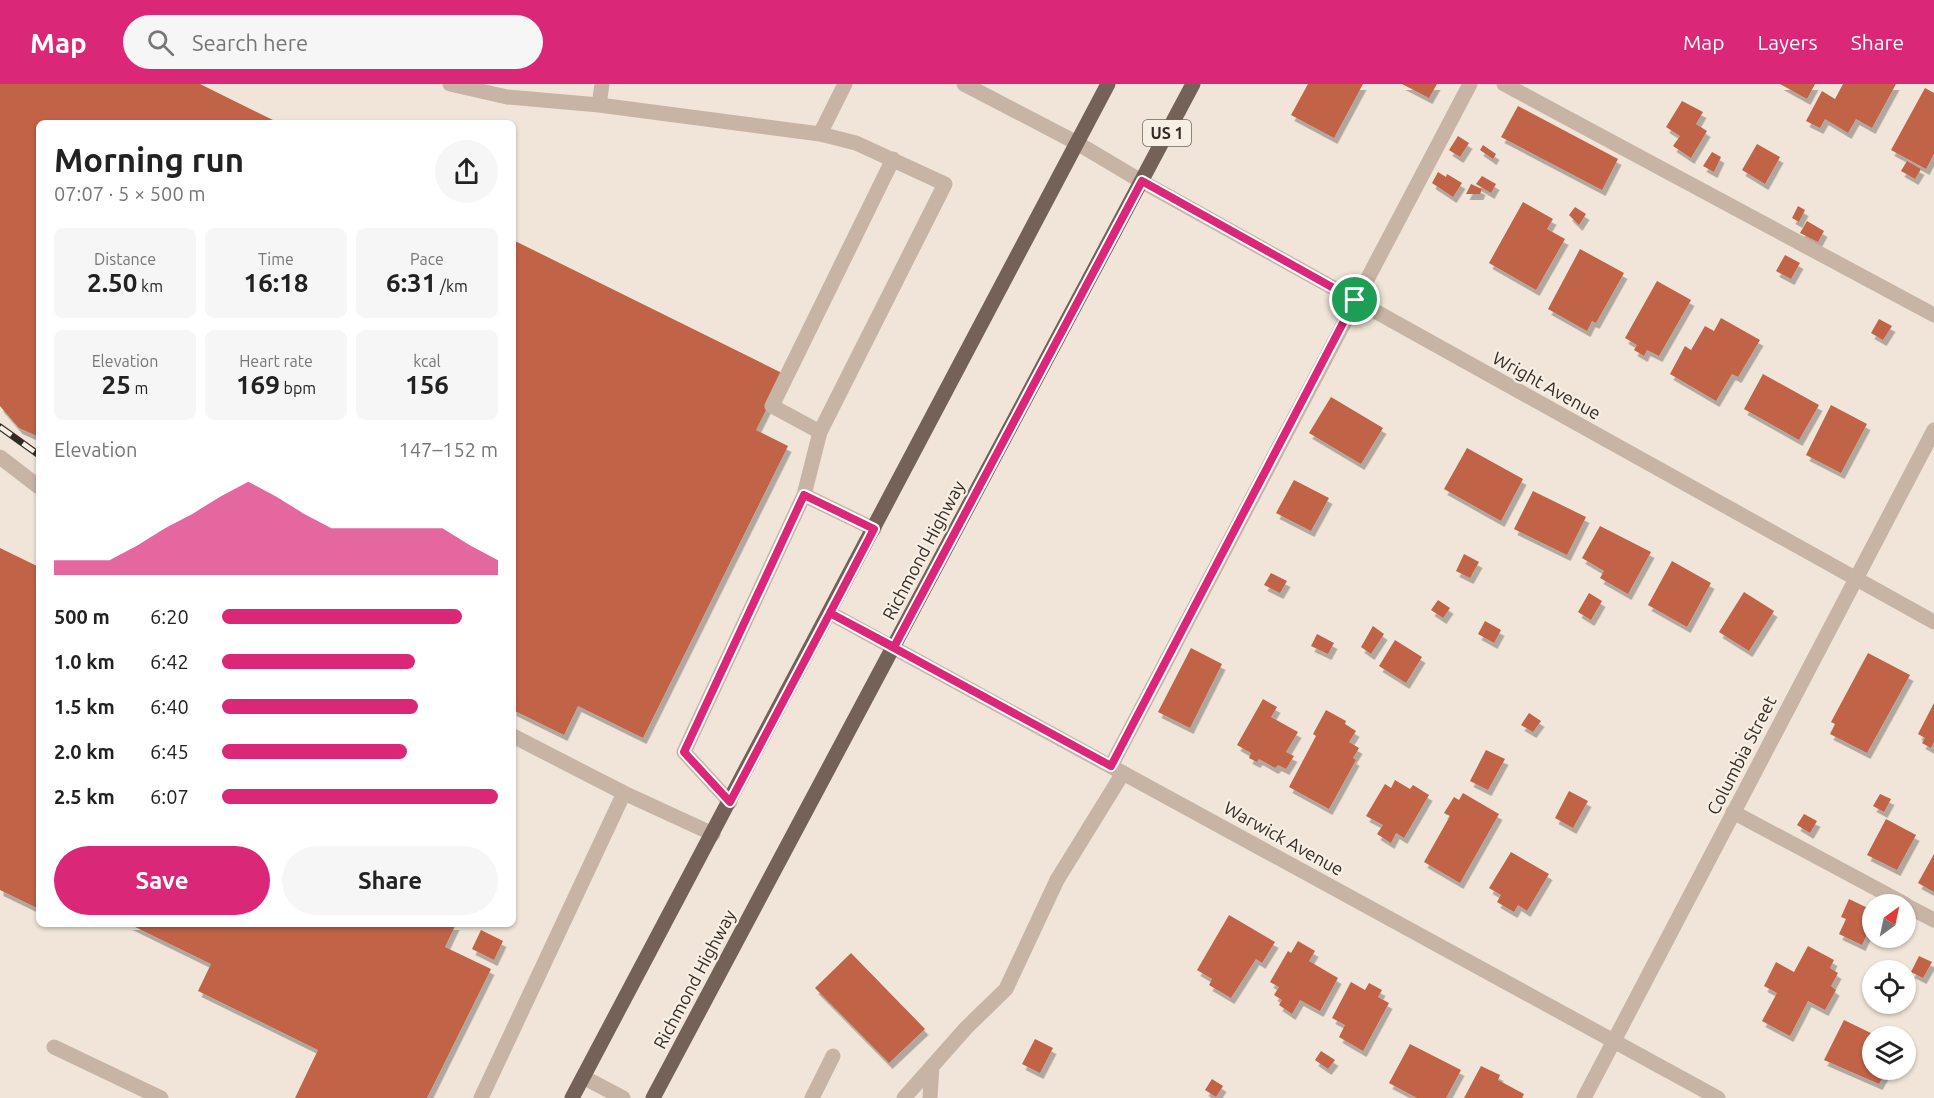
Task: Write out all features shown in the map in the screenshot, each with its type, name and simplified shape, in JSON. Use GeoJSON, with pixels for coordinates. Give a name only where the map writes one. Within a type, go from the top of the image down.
{"type":"FeatureCollection","features":[{"type":"Feature","properties":{"kind":"main road"},"geometry":{"type":"LineString","coordinates":[[572,1098],[1108,84]]}},
{"type":"Feature","properties":{"kind":"main road","name":"Richmond Highway"},"geometry":{"type":"LineString","coordinates":[[653,1098],[1193,84]]}},
{"type":"Feature","properties":{"kind":"street"},"geometry":{"type":"LineString","coordinates":[[450,84],[507,97],[599,105],[820,134],[856,143],[945,184],[820,432],[804,495],[684,752],[730,802]]}},
{"type":"Feature","properties":{"kind":"street"},"geometry":{"type":"LineString","coordinates":[[599,105],[602,84]]}},
{"type":"Feature","properties":{"kind":"street"},"geometry":{"type":"LineString","coordinates":[[820,134],[845,84]]}},
{"type":"Feature","properties":{"kind":"street","name":"Wright Avenue"},"geometry":{"type":"LineString","coordinates":[[964,84],[1077,143],[1934,622]]}},
{"type":"Feature","properties":{"kind":"street"},"geometry":{"type":"LineString","coordinates":[[904,1098],[1006,989],[1057,880],[1117,769],[1355,300],[1470,84]]}},
{"type":"Feature","properties":{"kind":"street"},"geometry":{"type":"LineString","coordinates":[[1504,84],[1934,315]]}},
{"type":"Feature","properties":{"kind":"street"},"geometry":{"type":"LineString","coordinates":[[820,432],[772,406],[893,159]]}},
{"type":"Feature","properties":{"kind":"street","name":"Columbia Street"},"geometry":{"type":"LineString","coordinates":[[1584,1098],[1854,578],[1934,430]]}},
{"type":"Feature","properties":{"kind":"street"},"geometry":{"type":"LineString","coordinates":[[0,457],[36,485]]}},
{"type":"Feature","properties":{"kind":"street"},"geometry":{"type":"LineString","coordinates":[[804,495],[874,529]]}},
{"type":"Feature","properties":{"kind":"street","name":"Warwick Avenue"},"geometry":{"type":"LineString","coordinates":[[830,613],[1718,1098]]}},
{"type":"Feature","properties":{"kind":"street"},"geometry":{"type":"LineString","coordinates":[[516,738],[624,793],[713,834]]}},
{"type":"Feature","properties":{"kind":"street"},"geometry":{"type":"LineString","coordinates":[[481,1098],[624,793]]}},
{"type":"Feature","properties":{"kind":"street"},"geometry":{"type":"LineString","coordinates":[[1733,812],[1885,894]]}},
{"type":"Feature","properties":{"kind":"street"},"geometry":{"type":"LineString","coordinates":[[1916,911],[1934,920]]}},
{"type":"Feature","properties":{"kind":"street"},"geometry":{"type":"LineString","coordinates":[[54,1047],[161,1098]]}},
{"type":"Feature","properties":{"kind":"street"},"geometry":{"type":"LineString","coordinates":[[812,1098],[832,1056]]}},
{"type":"Feature","properties":{"kind":"street"},"geometry":{"type":"LineString","coordinates":[[930,1098],[932,1066]]}},
{"type":"Feature","properties":{"kind":"street"},"geometry":{"type":"LineString","coordinates":[[584,1077],[623,1098]]}},
{"type":"Feature","properties":{"kind":"building"},"geometry":{"type":"Polygon","coordinates":[[[0,84],[200,84],[273,120],[36,120],[36,436],[19,428],[0,406],[0,84]]]}},
{"type":"Feature","properties":{"kind":"building"},"geometry":{"type":"Polygon","coordinates":[[[1308,84],[1363,84],[1334,138],[1291,115],[1308,84]]]}},
{"type":"Feature","properties":{"kind":"building"},"geometry":{"type":"Polygon","coordinates":[[[1402,84],[1437,84],[1429,98],[1402,84]]]}},
{"type":"Feature","properties":{"kind":"building"},"geometry":{"type":"Polygon","coordinates":[[[1780,84],[1815,84],[1807,99],[1780,84]]]}},
{"type":"Feature","properties":{"kind":"building"},"geometry":{"type":"Polygon","coordinates":[[[1843,84],[1896,84],[1872,128],[1856,119],[1848,133],[1825,119],[1820,128],[1806,121],[1822,91],[1835,99],[1843,84]]]}},
{"type":"Feature","properties":{"kind":"building"},"geometry":{"type":"Polygon","coordinates":[[[1925,88],[1934,93],[1934,154],[1926,169],[1891,150],[1925,88]]]}},
{"type":"Feature","properties":{"kind":"building"},"geometry":{"type":"Polygon","coordinates":[[[1682,101],[1703,112],[1696,124],[1707,131],[1691,158],[1673,146],[1680,136],[1666,127],[1682,101]]]}},
{"type":"Feature","properties":{"kind":"building"},"geometry":{"type":"Polygon","coordinates":[[[1518,106],[1618,159],[1602,190],[1501,137],[1518,106]]]}},
{"type":"Feature","properties":{"kind":"building"},"geometry":{"type":"Polygon","coordinates":[[[1458,136],[1469,143],[1460,157],[1449,150],[1458,136]]]}},
{"type":"Feature","properties":{"kind":"building"},"geometry":{"type":"Polygon","coordinates":[[[1757,144],[1780,157],[1765,184],[1742,170],[1757,144]]]}},
{"type":"Feature","properties":{"kind":"building"},"geometry":{"type":"Polygon","coordinates":[[[1483,145],[1496,154],[1493,159],[1480,150],[1483,145]]]}},
{"type":"Feature","properties":{"kind":"building"},"geometry":{"type":"Polygon","coordinates":[[[1712,152],[1721,157],[1714,172],[1703,166],[1712,152]]]}},
{"type":"Feature","properties":{"kind":"building"},"geometry":{"type":"Polygon","coordinates":[[[1907,161],[1921,169],[1915,179],[1901,171],[1907,161]]]}},
{"type":"Feature","properties":{"kind":"building"},"geometry":{"type":"Polygon","coordinates":[[[1438,172],[1446,177],[1447,174],[1462,183],[1453,197],[1432,183],[1438,172]]]}},
{"type":"Feature","properties":{"kind":"building"},"geometry":{"type":"Polygon","coordinates":[[[1482,176],[1496,184],[1491,193],[1476,184],[1482,176]]]}},
{"type":"Feature","properties":{"kind":"building"},"geometry":{"type":"Polygon","coordinates":[[[1471,184],[1482,189],[1480,194],[1466,194],[1471,184]]]}},
{"type":"Feature","properties":{"kind":"building"},"geometry":{"type":"Polygon","coordinates":[[[1523,202],[1553,219],[1547,229],[1565,239],[1536,290],[1489,263],[1523,202]]]}},
{"type":"Feature","properties":{"kind":"building"},"geometry":{"type":"Polygon","coordinates":[[[1798,206],[1805,210],[1799,222],[1792,218],[1798,206]]]}},
{"type":"Feature","properties":{"kind":"building"},"geometry":{"type":"Polygon","coordinates":[[[1575,207],[1586,214],[1579,225],[1569,215],[1575,207]]]}},
{"type":"Feature","properties":{"kind":"building"},"geometry":{"type":"Polygon","coordinates":[[[1807,221],[1824,231],[1818,242],[1800,233],[1807,221]]]}},
{"type":"Feature","properties":{"kind":"building"},"geometry":{"type":"Polygon","coordinates":[[[516,241],[784,374],[756,430],[788,446],[643,738],[578,706],[564,735],[516,711],[516,241]]]}},
{"type":"Feature","properties":{"kind":"building"},"geometry":{"type":"Polygon","coordinates":[[[1580,249],[1624,273],[1596,323],[1592,321],[1587,331],[1548,309],[1580,249]]]}},
{"type":"Feature","properties":{"kind":"building"},"geometry":{"type":"Polygon","coordinates":[[[1785,255],[1800,263],[1791,279],[1776,271],[1785,255]]]}},
{"type":"Feature","properties":{"kind":"building"},"geometry":{"type":"Polygon","coordinates":[[[1657,281],[1691,300],[1659,356],[1647,350],[1644,356],[1634,350],[1637,345],[1625,338],[1657,281]]]}},
{"type":"Feature","properties":{"kind":"building"},"geometry":{"type":"Polygon","coordinates":[[[1721,318],[1760,340],[1738,377],[1732,374],[1716,401],[1670,374],[1685,346],[1691,350],[1705,326],[1714,331],[1721,318]]]}},
{"type":"Feature","properties":{"kind":"building"},"geometry":{"type":"Polygon","coordinates":[[[1879,319],[1892,326],[1883,340],[1871,333],[1879,319]]]}},
{"type":"Feature","properties":{"kind":"building"},"geometry":{"type":"Polygon","coordinates":[[[1763,374],[1819,405],[1799,440],[1744,409],[1763,374]]]}},
{"type":"Feature","properties":{"kind":"building"},"geometry":{"type":"Polygon","coordinates":[[[1331,397],[1383,428],[1361,464],[1309,433],[1331,397]]]}},
{"type":"Feature","properties":{"kind":"building"},"geometry":{"type":"Polygon","coordinates":[[[1831,405],[1867,424],[1841,473],[1806,455],[1831,405]]]}},
{"type":"Feature","properties":{"kind":"building"},"geometry":{"type":"Polygon","coordinates":[[[1467,448],[1523,479],[1501,521],[1444,489],[1467,448]]]}},
{"type":"Feature","properties":{"kind":"building"},"geometry":{"type":"Polygon","coordinates":[[[1294,480],[1329,498],[1311,531],[1276,513],[1294,480]]]}},
{"type":"Feature","properties":{"kind":"building"},"geometry":{"type":"Polygon","coordinates":[[[1533,491],[1586,517],[1567,555],[1514,529],[1533,491]]]}},
{"type":"Feature","properties":{"kind":"building"},"geometry":{"type":"Polygon","coordinates":[[[1600,526],[1651,552],[1628,594],[1600,578],[1604,571],[1582,558],[1600,526]]]}},
{"type":"Feature","properties":{"kind":"building"},"geometry":{"type":"Polygon","coordinates":[[[0,548],[36,566],[36,908],[0,890],[0,548]]]}},
{"type":"Feature","properties":{"kind":"building"},"geometry":{"type":"Polygon","coordinates":[[[1464,554],[1479,562],[1470,578],[1456,571],[1464,554]]]}},
{"type":"Feature","properties":{"kind":"building"},"geometry":{"type":"Polygon","coordinates":[[[1672,561],[1711,583],[1687,627],[1648,605],[1672,561]]]}},
{"type":"Feature","properties":{"kind":"building"},"geometry":{"type":"Polygon","coordinates":[[[1271,573],[1287,581],[1280,593],[1264,585],[1271,573]]]}},
{"type":"Feature","properties":{"kind":"building"},"geometry":{"type":"Polygon","coordinates":[[[1744,592],[1774,611],[1749,651],[1719,632],[1744,592]]]}},
{"type":"Feature","properties":{"kind":"building"},"geometry":{"type":"Polygon","coordinates":[[[1589,593],[1602,601],[1591,620],[1578,612],[1589,593]]]}},
{"type":"Feature","properties":{"kind":"building"},"geometry":{"type":"Polygon","coordinates":[[[1438,600],[1450,608],[1443,618],[1431,610],[1438,600]]]}},
{"type":"Feature","properties":{"kind":"building"},"geometry":{"type":"Polygon","coordinates":[[[1485,621],[1501,630],[1494,643],[1478,634],[1485,621]]]}},
{"type":"Feature","properties":{"kind":"building"},"geometry":{"type":"Polygon","coordinates":[[[1373,626],[1384,634],[1371,654],[1361,647],[1373,626]]]}},
{"type":"Feature","properties":{"kind":"building"},"geometry":{"type":"Polygon","coordinates":[[[1317,634],[1334,643],[1328,654],[1311,646],[1317,634]]]}},
{"type":"Feature","properties":{"kind":"building"},"geometry":{"type":"Polygon","coordinates":[[[1395,640],[1422,657],[1406,683],[1379,666],[1395,640]]]}},
{"type":"Feature","properties":{"kind":"building"},"geometry":{"type":"Polygon","coordinates":[[[1191,648],[1222,664],[1190,728],[1158,712],[1191,648]]]}},
{"type":"Feature","properties":{"kind":"building"},"geometry":{"type":"Polygon","coordinates":[[[1868,653],[1910,675],[1867,753],[1830,734],[1835,724],[1831,722],[1868,653]]]}},
{"type":"Feature","properties":{"kind":"building"},"geometry":{"type":"Polygon","coordinates":[[[1263,699],[1277,707],[1271,717],[1298,732],[1286,752],[1294,756],[1286,769],[1278,765],[1275,768],[1259,759],[1257,762],[1249,758],[1251,753],[1237,745],[1263,699]]]}},
{"type":"Feature","properties":{"kind":"building"},"geometry":{"type":"Polygon","coordinates":[[[1934,703],[1934,742],[1931,748],[1922,743],[1925,738],[1918,734],[1934,703]]]}},
{"type":"Feature","properties":{"kind":"building"},"geometry":{"type":"Polygon","coordinates":[[[1326,710],[1346,721],[1345,724],[1356,731],[1349,742],[1359,748],[1353,758],[1356,760],[1329,809],[1289,787],[1316,736],[1313,734],[1326,710]]]}},
{"type":"Feature","properties":{"kind":"building"},"geometry":{"type":"Polygon","coordinates":[[[1529,713],[1541,721],[1533,732],[1521,725],[1529,713]]]}},
{"type":"Feature","properties":{"kind":"building"},"geometry":{"type":"Polygon","coordinates":[[[1486,750],[1505,759],[1488,790],[1470,781],[1486,750]]]}},
{"type":"Feature","properties":{"kind":"building"},"geometry":{"type":"Polygon","coordinates":[[[1395,780],[1410,789],[1413,785],[1429,795],[1404,838],[1396,833],[1391,843],[1377,834],[1383,825],[1366,816],[1385,784],[1391,788],[1395,780]]]}},
{"type":"Feature","properties":{"kind":"building"},"geometry":{"type":"Polygon","coordinates":[[[1569,791],[1588,801],[1573,828],[1555,818],[1569,791]]]}},
{"type":"Feature","properties":{"kind":"building"},"geometry":{"type":"Polygon","coordinates":[[[1463,793],[1499,814],[1460,883],[1424,862],[1450,816],[1444,813],[1454,797],[1459,800],[1463,793]]]}},
{"type":"Feature","properties":{"kind":"building"},"geometry":{"type":"Polygon","coordinates":[[[1880,794],[1891,799],[1884,812],[1873,806],[1880,794]]]}},
{"type":"Feature","properties":{"kind":"building"},"geometry":{"type":"Polygon","coordinates":[[[1804,814],[1817,821],[1810,833],[1797,825],[1804,814]]]}},
{"type":"Feature","properties":{"kind":"building"},"geometry":{"type":"Polygon","coordinates":[[[1886,819],[1916,835],[1897,870],[1867,855],[1886,819]]]}},
{"type":"Feature","properties":{"kind":"building"},"geometry":{"type":"Polygon","coordinates":[[[1511,852],[1549,874],[1527,911],[1518,905],[1514,912],[1497,902],[1501,895],[1489,888],[1511,852]]]}},
{"type":"Feature","properties":{"kind":"building"},"geometry":{"type":"Polygon","coordinates":[[[1934,854],[1934,892],[1918,883],[1934,854]]]}},
{"type":"Feature","properties":{"kind":"building"},"geometry":{"type":"Polygon","coordinates":[[[1849,899],[1862,905],[1862,945],[1839,934],[1846,919],[1841,917],[1849,899]]]}},
{"type":"Feature","properties":{"kind":"building"},"geometry":{"type":"Polygon","coordinates":[[[1229,915],[1275,942],[1262,963],[1256,959],[1231,998],[1209,985],[1212,979],[1197,970],[1229,915]]]}},
{"type":"Feature","properties":{"kind":"building"},"geometry":{"type":"Polygon","coordinates":[[[135,927],[455,927],[445,947],[491,969],[427,1098],[295,1098],[318,1050],[198,991],[211,964],[135,927]]]}},
{"type":"Feature","properties":{"kind":"building"},"geometry":{"type":"Polygon","coordinates":[[[481,930],[503,941],[494,960],[472,949],[481,930]]]}},
{"type":"Feature","properties":{"kind":"building"},"geometry":{"type":"Polygon","coordinates":[[[1298,941],[1315,951],[1309,961],[1338,978],[1320,1011],[1300,1000],[1292,1014],[1279,1005],[1282,1000],[1274,995],[1279,987],[1270,982],[1288,951],[1291,953],[1298,941]]]}},
{"type":"Feature","properties":{"kind":"building"},"geometry":{"type":"Polygon","coordinates":[[[1808,946],[1834,960],[1830,968],[1838,973],[1831,986],[1836,990],[1825,1010],[1808,1001],[1790,1036],[1762,1021],[1777,993],[1764,986],[1776,962],[1794,972],[1808,946]]]}},
{"type":"Feature","properties":{"kind":"building"},"geometry":{"type":"Polygon","coordinates":[[[851,953],[925,1029],[889,1063],[815,988],[851,953]]]}},
{"type":"Feature","properties":{"kind":"building"},"geometry":{"type":"Polygon","coordinates":[[[1919,956],[1932,962],[1923,978],[1916,974],[1916,962],[1919,956]]]}},
{"type":"Feature","properties":{"kind":"building"},"geometry":{"type":"Polygon","coordinates":[[[1351,982],[1365,990],[1369,983],[1382,990],[1378,997],[1389,1003],[1363,1051],[1339,1037],[1345,1025],[1332,1018],[1351,982]]]}},
{"type":"Feature","properties":{"kind":"building"},"geometry":{"type":"Polygon","coordinates":[[[1844,1020],[1862,1029],[1862,1077],[1824,1060],[1844,1020]]]}},
{"type":"Feature","properties":{"kind":"building"},"geometry":{"type":"Polygon","coordinates":[[[1035,1039],[1053,1048],[1040,1073],[1022,1064],[1035,1039]]]}},
{"type":"Feature","properties":{"kind":"building"},"geometry":{"type":"Polygon","coordinates":[[[1410,1044],[1461,1070],[1446,1098],[1417,1098],[1389,1083],[1410,1044]]]}},
{"type":"Feature","properties":{"kind":"building"},"geometry":{"type":"Polygon","coordinates":[[[1321,1051],[1335,1060],[1328,1069],[1315,1060],[1321,1051]]]}},
{"type":"Feature","properties":{"kind":"building"},"geometry":{"type":"Polygon","coordinates":[[[1481,1066],[1500,1075],[1498,1080],[1524,1094],[1522,1098],[1464,1098],[1481,1066]]]}},
{"type":"Feature","properties":{"kind":"building"},"geometry":{"type":"Polygon","coordinates":[[[1212,1079],[1223,1086],[1216,1097],[1205,1090],[1212,1079]]]}},
{"type":"Feature","properties":{"kind":"building"},"geometry":{"type":"Polygon","coordinates":[[[1870,1080],[1881,1080],[1879,1084],[1870,1080]]]}},
{"type":"Feature","properties":{"kind":"railway"},"geometry":{"type":"LineString","coordinates":[[0,427],[36,453]]}},
{"type":"Feature","properties":{"kind":"route"},"geometry":{"type":"LineString","coordinates":[[1355,300],[1111,766],[830,613],[874,529],[804,495],[684,752],[730,802],[830,613],[894,647],[1142,181],[1355,300]]}}]}
